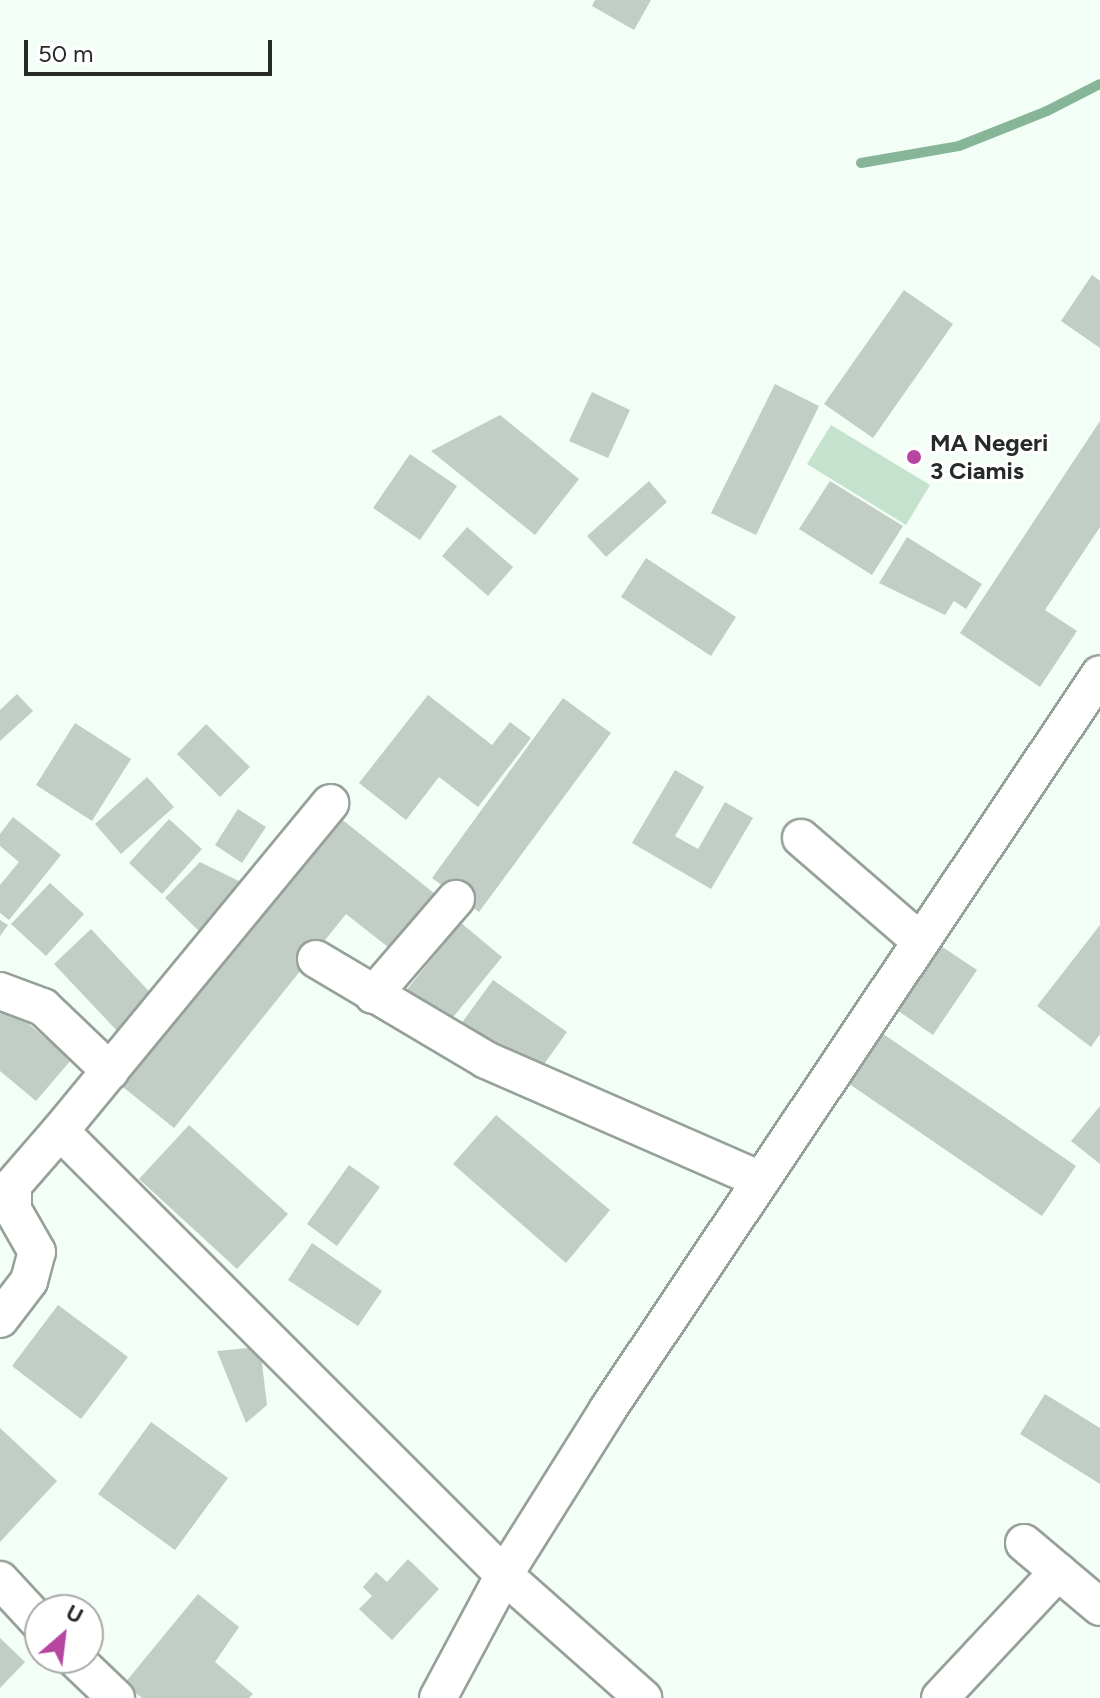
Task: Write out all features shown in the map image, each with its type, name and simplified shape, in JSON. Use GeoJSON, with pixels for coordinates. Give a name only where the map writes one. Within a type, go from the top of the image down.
{"type":"FeatureCollection","features":[{"type":"Feature","properties":{"kind":"street"},"geometry":{"type":"LineString","coordinates":[[438,1698],[504,1575],[759,1179],[918,939],[1100,674]]}},
{"type":"Feature","properties":{"kind":"street"},"geometry":{"type":"LineString","coordinates":[[0,1319],[29,1281],[37,1252],[13,1210],[13,1185],[330,803]]}},
{"type":"Feature","properties":{"kind":"street"},"geometry":{"type":"LineString","coordinates":[[801,838],[918,939]]}},
{"type":"Feature","properties":{"kind":"street"},"geometry":{"type":"LineString","coordinates":[[373,995],[456,899]]}},
{"type":"Feature","properties":{"kind":"street"},"geometry":{"type":"LineString","coordinates":[[316,959],[486,1060],[759,1179]]}},
{"type":"Feature","properties":{"kind":"street"},"geometry":{"type":"LineString","coordinates":[[0,991],[43,1007],[110,1071]]}},
{"type":"Feature","properties":{"kind":"street"},"geometry":{"type":"LineString","coordinates":[[60,1131],[504,1575],[643,1698]]}},
{"type":"Feature","properties":{"kind":"street"},"geometry":{"type":"LineString","coordinates":[[1024,1543],[1100,1607]]}},
{"type":"Feature","properties":{"kind":"street"},"geometry":{"type":"LineString","coordinates":[[940,1698],[1058,1572]]}},
{"type":"Feature","properties":{"kind":"street"},"geometry":{"type":"LineString","coordinates":[[0,1580],[24,1606]]}},
{"type":"Feature","properties":{"kind":"street"},"geometry":{"type":"LineString","coordinates":[[91,1674],[116,1698]]}},
{"type":"Feature","properties":{"kind":"green space"},"geometry":{"type":"Polygon","coordinates":[[[831,425],[930,485],[906,525],[807,464],[831,425]]]}},
{"type":"Feature","properties":{"kind":"building"},"geometry":{"type":"Polygon","coordinates":[[[595,0],[651,0],[634,30],[592,6],[595,0]]]}},
{"type":"Feature","properties":{"kind":"building"},"geometry":{"type":"Polygon","coordinates":[[[1092,275],[1100,281],[1100,348],[1061,321],[1092,275]]]}},
{"type":"Feature","properties":{"kind":"building"},"geometry":{"type":"Polygon","coordinates":[[[904,290],[953,324],[873,438],[824,404],[904,290]]]}},
{"type":"Feature","properties":{"kind":"building"},"geometry":{"type":"Polygon","coordinates":[[[775,384],[819,406],[756,535],[711,513],[775,384]]]}},
{"type":"Feature","properties":{"kind":"building"},"geometry":{"type":"Polygon","coordinates":[[[592,392],[630,410],[608,458],[569,441],[592,392]]]}},
{"type":"Feature","properties":{"kind":"building"},"geometry":{"type":"Polygon","coordinates":[[[500,415],[579,479],[535,535],[431,451],[500,415]]]}},
{"type":"Feature","properties":{"kind":"building"},"geometry":{"type":"Polygon","coordinates":[[[1100,421],[1100,527],[1045,610],[1077,631],[1040,687],[960,633],[1100,421]]]}},
{"type":"Feature","properties":{"kind":"building"},"geometry":{"type":"Polygon","coordinates":[[[410,454],[457,486],[420,540],[373,508],[410,454]]]}},
{"type":"Feature","properties":{"kind":"building"},"geometry":{"type":"Polygon","coordinates":[[[649,481],[667,502],[606,557],[587,536],[649,481]]]}},
{"type":"Feature","properties":{"kind":"building"},"geometry":{"type":"Polygon","coordinates":[[[830,481],[903,526],[872,575],[799,529],[830,481]]]}},
{"type":"Feature","properties":{"kind":"building"},"geometry":{"type":"Polygon","coordinates":[[[467,527],[513,567],[488,596],[442,556],[467,527]]]}},
{"type":"Feature","properties":{"kind":"building"},"geometry":{"type":"Polygon","coordinates":[[[907,537],[982,584],[966,609],[954,601],[945,615],[879,583],[907,537]]]}},
{"type":"Feature","properties":{"kind":"building"},"geometry":{"type":"Polygon","coordinates":[[[646,558],[736,617],[711,656],[621,597],[646,558]]]}},
{"type":"Feature","properties":{"kind":"building"},"geometry":{"type":"Polygon","coordinates":[[[17,694],[33,711],[0,741],[0,710],[17,694]]]}},
{"type":"Feature","properties":{"kind":"building"},"geometry":{"type":"Polygon","coordinates":[[[428,695],[492,745],[510,722],[531,738],[478,807],[439,777],[406,820],[359,783],[428,695]]]}},
{"type":"Feature","properties":{"kind":"building"},"geometry":{"type":"Polygon","coordinates":[[[563,698],[611,733],[479,912],[432,878],[563,698]]]}},
{"type":"Feature","properties":{"kind":"building"},"geometry":{"type":"Polygon","coordinates":[[[75,723],[131,759],[92,821],[36,785],[75,723]]]}},
{"type":"Feature","properties":{"kind":"building"},"geometry":{"type":"Polygon","coordinates":[[[206,724],[250,767],[220,797],[177,754],[206,724]]]}},
{"type":"Feature","properties":{"kind":"building"},"geometry":{"type":"Polygon","coordinates":[[[675,770],[704,787],[675,836],[698,849],[725,802],[753,818],[711,889],[632,843],[675,770]]]}},
{"type":"Feature","properties":{"kind":"building"},"geometry":{"type":"Polygon","coordinates":[[[147,777],[174,807],[121,854],[95,824],[147,777]]]}},
{"type":"Feature","properties":{"kind":"building"},"geometry":{"type":"Polygon","coordinates":[[[238,809],[266,827],[242,863],[215,845],[238,809]]]}},
{"type":"Feature","properties":{"kind":"building"},"geometry":{"type":"Polygon","coordinates":[[[334,813],[460,914],[416,969],[346,914],[174,1128],[118,1083],[334,813]]]}},
{"type":"Feature","properties":{"kind":"building"},"geometry":{"type":"Polygon","coordinates":[[[13,817],[61,855],[9,920],[0,913],[0,885],[19,862],[0,846],[0,834],[13,817]]]}},
{"type":"Feature","properties":{"kind":"building"},"geometry":{"type":"Polygon","coordinates":[[[169,819],[202,849],[162,894],[129,863],[169,819]]]}},
{"type":"Feature","properties":{"kind":"building"},"geometry":{"type":"Polygon","coordinates":[[[200,862],[249,886],[202,934],[165,898],[200,862]]]}},
{"type":"Feature","properties":{"kind":"building"},"geometry":{"type":"Polygon","coordinates":[[[50,883],[84,914],[46,956],[11,924],[50,883]]]}},
{"type":"Feature","properties":{"kind":"building"},"geometry":{"type":"Polygon","coordinates":[[[0,920],[8,925],[0,936],[0,920]]]}},
{"type":"Feature","properties":{"kind":"building"},"geometry":{"type":"Polygon","coordinates":[[[461,923],[502,957],[441,1032],[400,998],[461,923]]]}},
{"type":"Feature","properties":{"kind":"building"},"geometry":{"type":"Polygon","coordinates":[[[1100,925],[1100,1034],[1091,1047],[1037,1006],[1100,925]]]}},
{"type":"Feature","properties":{"kind":"building"},"geometry":{"type":"Polygon","coordinates":[[[91,929],[157,1000],[120,1034],[54,964],[91,929]]]}},
{"type":"Feature","properties":{"kind":"building"},"geometry":{"type":"Polygon","coordinates":[[[941,946],[977,970],[933,1035],[897,1010],[941,946]]]}},
{"type":"Feature","properties":{"kind":"building"},"geometry":{"type":"Polygon","coordinates":[[[493,980],[567,1032],[532,1081],[458,1028],[493,980]]]}},
{"type":"Feature","properties":{"kind":"building"},"geometry":{"type":"Polygon","coordinates":[[[7,1005],[71,1060],[36,1101],[0,1071],[0,1014],[7,1005]]]}},
{"type":"Feature","properties":{"kind":"building"},"geometry":{"type":"Polygon","coordinates":[[[876,1029],[1076,1166],[1042,1216],[842,1079],[876,1029]]]}},
{"type":"Feature","properties":{"kind":"building"},"geometry":{"type":"Polygon","coordinates":[[[1100,1106],[1100,1164],[1071,1141],[1100,1106]]]}},
{"type":"Feature","properties":{"kind":"building"},"geometry":{"type":"Polygon","coordinates":[[[496,1115],[610,1210],[566,1263],[453,1164],[496,1115]]]}},
{"type":"Feature","properties":{"kind":"building"},"geometry":{"type":"Polygon","coordinates":[[[189,1125],[288,1214],[237,1269],[139,1179],[189,1125]]]}},
{"type":"Feature","properties":{"kind":"building"},"geometry":{"type":"Polygon","coordinates":[[[349,1165],[380,1187],[337,1246],[307,1224],[349,1165]]]}},
{"type":"Feature","properties":{"kind":"building"},"geometry":{"type":"Polygon","coordinates":[[[312,1243],[382,1291],[358,1326],[288,1280],[312,1243]]]}},
{"type":"Feature","properties":{"kind":"building"},"geometry":{"type":"Polygon","coordinates":[[[58,1305],[128,1357],[81,1419],[12,1366],[58,1305]]]}},
{"type":"Feature","properties":{"kind":"building"},"geometry":{"type":"Polygon","coordinates":[[[260,1347],[267,1405],[246,1423],[217,1351],[260,1347]]]}},
{"type":"Feature","properties":{"kind":"building"},"geometry":{"type":"Polygon","coordinates":[[[1045,1394],[1100,1428],[1100,1484],[1020,1434],[1045,1394]]]}},
{"type":"Feature","properties":{"kind":"building"},"geometry":{"type":"Polygon","coordinates":[[[151,1422],[228,1478],[175,1550],[98,1494],[151,1422]]]}},
{"type":"Feature","properties":{"kind":"building"},"geometry":{"type":"Polygon","coordinates":[[[0,1428],[57,1481],[0,1542],[0,1428]]]}},
{"type":"Feature","properties":{"kind":"building"},"geometry":{"type":"Polygon","coordinates":[[[408,1559],[439,1589],[392,1640],[359,1609],[372,1596],[363,1587],[376,1572],[387,1582],[408,1559]]]}},
{"type":"Feature","properties":{"kind":"building"},"geometry":{"type":"Polygon","coordinates":[[[198,1594],[239,1627],[215,1662],[253,1694],[249,1698],[142,1698],[124,1684],[198,1594]]]}},
{"type":"Feature","properties":{"kind":"building"},"geometry":{"type":"Polygon","coordinates":[[[0,1638],[24,1663],[0,1688],[0,1638]]]}},
{"type":"Feature","properties":{"kind":"waterway"},"geometry":{"type":"LineString","coordinates":[[861,163],[959,146],[1047,111],[1100,84]]}},
{"type":"Feature","properties":{"kind":"place","name":"MA Negeri 3 Ciamis"},"geometry":{"type":"Point","coordinates":[914,457]}}]}
